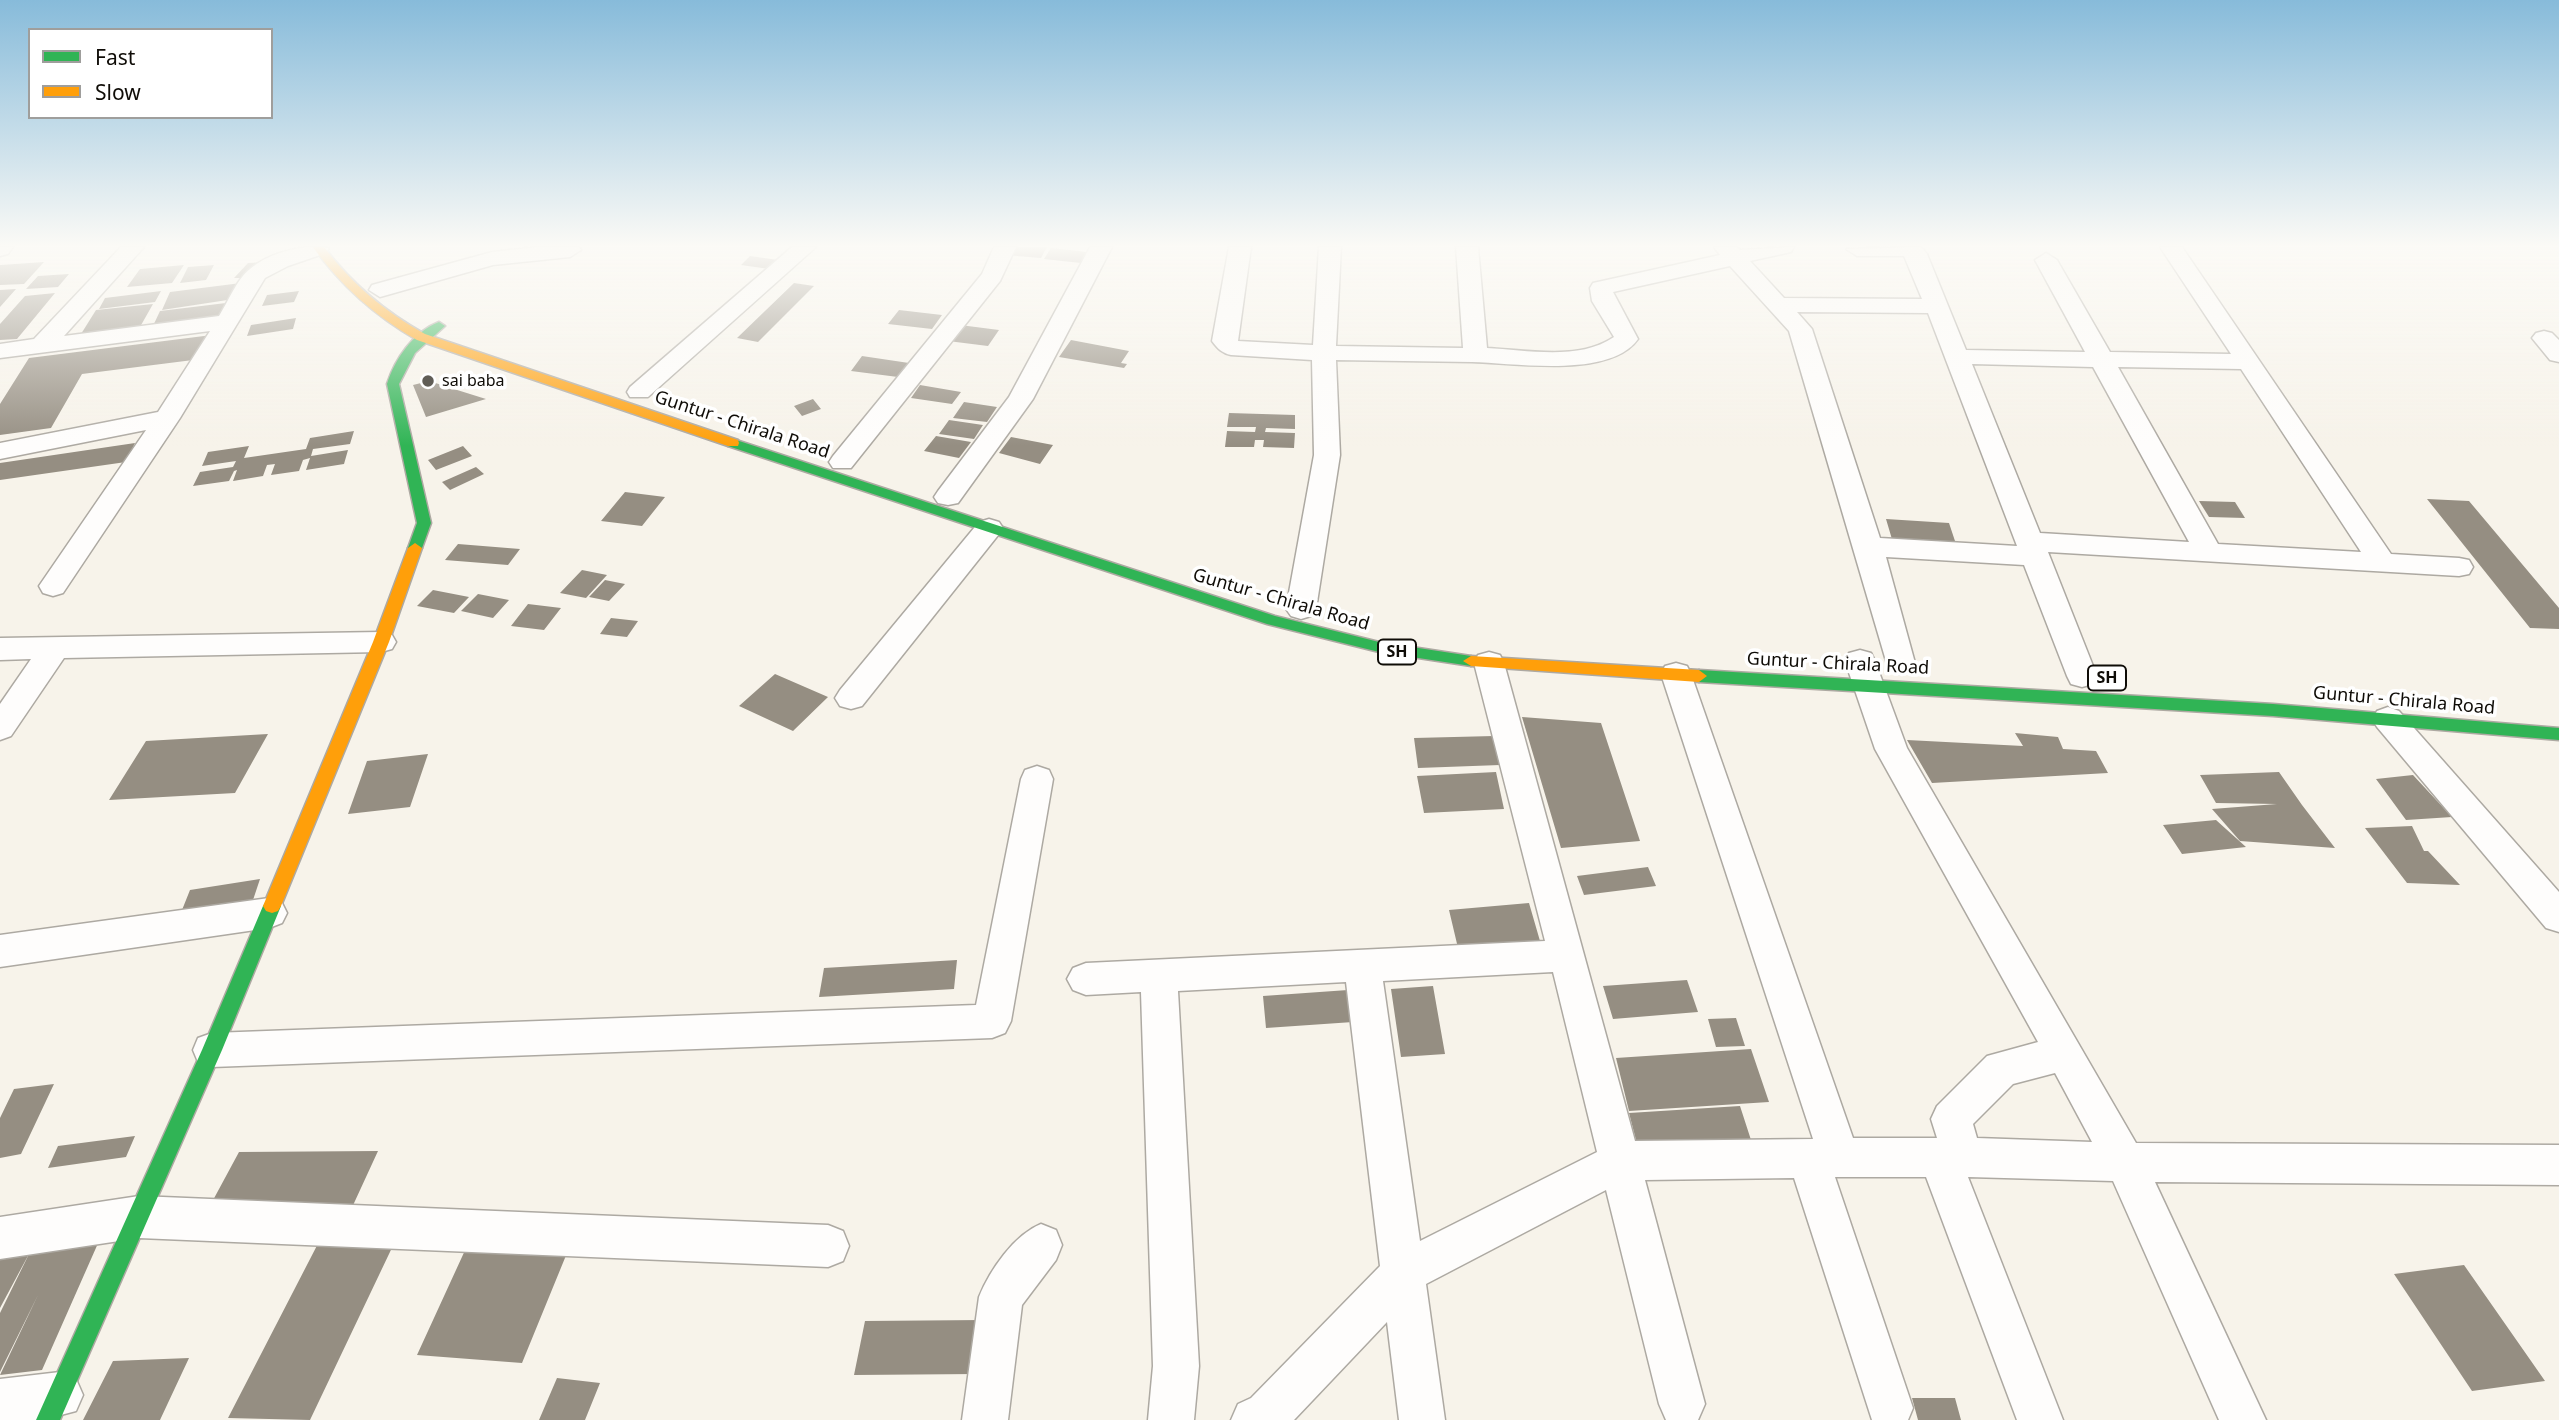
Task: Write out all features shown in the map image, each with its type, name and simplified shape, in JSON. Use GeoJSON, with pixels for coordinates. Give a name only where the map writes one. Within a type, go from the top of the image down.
{"type":"FeatureCollection","features":[{"type":"Feature","properties":{"kind":"main road","name":"Guntur - Chirala Road"},"geometry":{"type":"LineString","coordinates":[[378,313],[421,337],[989,528],[1321,635],[1417,655],[1489,663],[1676,674],[1878,665],[2388,719],[2559,734]]}},
{"type":"Feature","properties":{"kind":"main road"},"geometry":{"type":"LineString","coordinates":[[417,315],[439,326],[502,347]]}},
{"type":"Feature","properties":{"kind":"main road"},"geometry":{"type":"LineString","coordinates":[[54,1407],[212,1050],[381,642],[424,523],[393,384],[398,369],[421,337],[439,326]]}},
{"type":"Feature","properties":{"kind":"main road","name":"Guntur - Chirala Road"},"geometry":{"type":"LineString","coordinates":[[678,407],[1079,539]]}},
{"type":"Feature","properties":{"kind":"street"},"geometry":{"type":"LineString","coordinates":[[40,347],[71,313]]}},
{"type":"Feature","properties":{"kind":"street"},"geometry":{"type":"LineString","coordinates":[[53,586],[167,418],[231,313]]}},
{"type":"Feature","properties":{"kind":"street"},"geometry":{"type":"LineString","coordinates":[[639,392],[729,313]]}},
{"type":"Feature","properties":{"kind":"street"},"geometry":{"type":"LineString","coordinates":[[842,462],[962,313]]}},
{"type":"Feature","properties":{"kind":"street"},"geometry":{"type":"LineString","coordinates":[[948,497],[1021,399],[1066,313]]}},
{"type":"Feature","properties":{"kind":"street"},"geometry":{"type":"LineString","coordinates":[[1229,313],[1224,341],[1231,348],[1324,353],[1574,357],[1605,353],[1626,339],[1625,331],[1613,313]]}},
{"type":"Feature","properties":{"kind":"street"},"geometry":{"type":"LineString","coordinates":[[1300,608],[1327,455],[1324,353],[1326,313]]}},
{"type":"Feature","properties":{"kind":"street"},"geometry":{"type":"LineString","coordinates":[[1473,313],[1476,355]]}},
{"type":"Feature","properties":{"kind":"street"},"geometry":{"type":"LineString","coordinates":[[1788,313],[1796,323],[1809,352],[1869,547],[1878,665],[1891,749],[2125,1162],[2243,1420]]}},
{"type":"Feature","properties":{"kind":"street"},"geometry":{"type":"LineString","coordinates":[[1940,313],[2082,676]]}},
{"type":"Feature","properties":{"kind":"street"},"geometry":{"type":"LineString","coordinates":[[2075,313],[2209,552]]}},
{"type":"Feature","properties":{"kind":"street"},"geometry":{"type":"LineString","coordinates":[[2217,313],[2382,562]]}},
{"type":"Feature","properties":{"kind":"street"},"geometry":{"type":"LineString","coordinates":[[0,351],[225,322]]}},
{"type":"Feature","properties":{"kind":"street"},"geometry":{"type":"LineString","coordinates":[[1957,357],[2251,362]]}},
{"type":"Feature","properties":{"kind":"street"},"geometry":{"type":"LineString","coordinates":[[0,452],[167,418]]}},
{"type":"Feature","properties":{"kind":"street"},"geometry":{"type":"LineString","coordinates":[[851,698],[989,528]]}},
{"type":"Feature","properties":{"kind":"street"},"geometry":{"type":"LineString","coordinates":[[1869,547],[2209,552],[2459,567]]}},
{"type":"Feature","properties":{"kind":"street"},"geometry":{"type":"LineString","coordinates":[[0,649],[381,642]]}},
{"type":"Feature","properties":{"kind":"street"},"geometry":{"type":"LineString","coordinates":[[0,728],[55,648]]}},
{"type":"Feature","properties":{"kind":"street"},"geometry":{"type":"LineString","coordinates":[[1489,663],[1682,1404]]}},
{"type":"Feature","properties":{"kind":"street"},"geometry":{"type":"LineString","coordinates":[[1676,674],[1823,1158],[1889,1408]]}},
{"type":"Feature","properties":{"kind":"street"},"geometry":{"type":"LineString","coordinates":[[2388,719],[2542,878],[2559,916]]}},
{"type":"Feature","properties":{"kind":"street"},"geometry":{"type":"LineString","coordinates":[[212,1050],[992,1021],[1037,779]]}},
{"type":"Feature","properties":{"kind":"street"},"geometry":{"type":"LineString","coordinates":[[0,951],[269,913]]}},
{"type":"Feature","properties":{"kind":"street"},"geometry":{"type":"LineString","coordinates":[[1086,979],[1567,956]]}},
{"type":"Feature","properties":{"kind":"street"},"geometry":{"type":"LineString","coordinates":[[1362,965],[1422,1420]]}},
{"type":"Feature","properties":{"kind":"street"},"geometry":{"type":"LineString","coordinates":[[1159,976],[1176,1366],[1171,1420]]}},
{"type":"Feature","properties":{"kind":"street"},"geometry":{"type":"LineString","coordinates":[[2040,1420],[1952,1157],[1951,1119],[2001,1069],[2065,1053]]}},
{"type":"Feature","properties":{"kind":"street"},"geometry":{"type":"LineString","coordinates":[[1254,1420],[1268,1415],[1403,1273],[1620,1161],[1952,1157],[2125,1162],[2559,1166]]}},
{"type":"Feature","properties":{"kind":"street"},"geometry":{"type":"LineString","coordinates":[[0,1238],[139,1217],[828,1246]]}},
{"type":"Feature","properties":{"kind":"street"},"geometry":{"type":"LineString","coordinates":[[985,1420],[1001,1297],[1041,1245]]}},
{"type":"Feature","properties":{"kind":"street"},"geometry":{"type":"LineString","coordinates":[[0,1402],[54,1407]]}},
{"type":"Feature","properties":{"kind":"building"},"geometry":{"type":"Polygon","coordinates":[[[10,313],[38,313],[17,339],[0,340],[0,324],[10,313]]]}},
{"type":"Feature","properties":{"kind":"building"},"geometry":{"type":"Polygon","coordinates":[[[94,313],[148,313],[140,327],[81,334],[94,313]]]}},
{"type":"Feature","properties":{"kind":"building"},"geometry":{"type":"Polygon","coordinates":[[[159,313],[222,313],[220,320],[152,328],[159,313]]]}},
{"type":"Feature","properties":{"kind":"building"},"geometry":{"type":"Polygon","coordinates":[[[763,313],[787,313],[758,342],[737,338],[763,313]]]}},
{"type":"Feature","properties":{"kind":"building"},"geometry":{"type":"Polygon","coordinates":[[[896,313],[942,315],[932,329],[888,324],[896,313]]]}},
{"type":"Feature","properties":{"kind":"building"},"geometry":{"type":"Polygon","coordinates":[[[296,318],[293,329],[247,336],[251,325],[296,318]]]}},
{"type":"Feature","properties":{"kind":"building"},"geometry":{"type":"Polygon","coordinates":[[[960,325],[999,330],[988,346],[948,341],[960,325]]]}},
{"type":"Feature","properties":{"kind":"building"},"geometry":{"type":"Polygon","coordinates":[[[212,335],[201,359],[82,374],[51,428],[0,435],[0,404],[29,358],[212,335]]]}},
{"type":"Feature","properties":{"kind":"building"},"geometry":{"type":"Polygon","coordinates":[[[1071,340],[1129,351],[1121,363],[1127,364],[1124,368],[1059,357],[1071,340]]]}},
{"type":"Feature","properties":{"kind":"building"},"geometry":{"type":"Polygon","coordinates":[[[862,356],[909,363],[898,377],[851,371],[862,356]]]}},
{"type":"Feature","properties":{"kind":"building"},"geometry":{"type":"Polygon","coordinates":[[[429,381],[445,386],[452,384],[454,389],[486,399],[426,417],[413,385],[429,381]]]}},
{"type":"Feature","properties":{"kind":"building"},"geometry":{"type":"Polygon","coordinates":[[[920,385],[961,392],[952,404],[911,398],[920,385]]]}},
{"type":"Feature","properties":{"kind":"building"},"geometry":{"type":"Polygon","coordinates":[[[813,399],[821,409],[802,416],[794,406],[813,399]]]}},
{"type":"Feature","properties":{"kind":"building"},"geometry":{"type":"Polygon","coordinates":[[[964,402],[997,407],[987,422],[953,418],[964,402]]]}},
{"type":"Feature","properties":{"kind":"building"},"geometry":{"type":"Polygon","coordinates":[[[1229,413],[1295,415],[1295,429],[1266,428],[1265,432],[1295,433],[1294,448],[1263,447],[1264,440],[1255,440],[1254,447],[1225,447],[1227,431],[1255,432],[1256,427],[1227,427],[1229,413]]]}},
{"type":"Feature","properties":{"kind":"building"},"geometry":{"type":"Polygon","coordinates":[[[949,420],[983,425],[974,439],[939,434],[949,420]]]}},
{"type":"Feature","properties":{"kind":"building"},"geometry":{"type":"Polygon","coordinates":[[[354,431],[350,444],[313,449],[311,456],[348,450],[344,464],[306,470],[310,458],[303,460],[299,471],[271,475],[275,464],[267,465],[263,476],[233,481],[237,470],[229,481],[193,486],[200,472],[233,467],[236,461],[202,466],[208,452],[249,446],[244,458],[306,449],[310,438],[354,431]]]}},
{"type":"Feature","properties":{"kind":"building"},"geometry":{"type":"Polygon","coordinates":[[[936,436],[971,442],[959,458],[924,451],[936,436]]]}},
{"type":"Feature","properties":{"kind":"building"},"geometry":{"type":"Polygon","coordinates":[[[1011,437],[1053,445],[1040,464],[999,453],[1011,437]]]}},
{"type":"Feature","properties":{"kind":"building"},"geometry":{"type":"Polygon","coordinates":[[[135,443],[126,462],[0,480],[0,463],[135,443]]]}},
{"type":"Feature","properties":{"kind":"building"},"geometry":{"type":"Polygon","coordinates":[[[463,446],[472,456],[436,470],[428,460],[463,446]]]}},
{"type":"Feature","properties":{"kind":"building"},"geometry":{"type":"Polygon","coordinates":[[[476,467],[484,474],[450,490],[442,482],[476,467]]]}},
{"type":"Feature","properties":{"kind":"building"},"geometry":{"type":"Polygon","coordinates":[[[625,492],[665,497],[642,526],[601,521],[625,492]]]}},
{"type":"Feature","properties":{"kind":"building"},"geometry":{"type":"Polygon","coordinates":[[[2427,499],[2469,501],[2559,608],[2559,629],[2530,628],[2427,499]]]}},
{"type":"Feature","properties":{"kind":"building"},"geometry":{"type":"Polygon","coordinates":[[[2199,501],[2235,502],[2245,518],[2209,517],[2199,501]]]}},
{"type":"Feature","properties":{"kind":"building"},"geometry":{"type":"Polygon","coordinates":[[[1886,519],[1949,523],[1958,550],[1894,546],[1886,519]]]}},
{"type":"Feature","properties":{"kind":"building"},"geometry":{"type":"Polygon","coordinates":[[[458,544],[520,549],[508,565],[445,560],[458,544]]]}},
{"type":"Feature","properties":{"kind":"building"},"geometry":{"type":"Polygon","coordinates":[[[582,570],[607,575],[586,598],[560,593],[582,570]]]}},
{"type":"Feature","properties":{"kind":"building"},"geometry":{"type":"Polygon","coordinates":[[[605,580],[625,584],[609,601],[589,597],[605,580]]]}},
{"type":"Feature","properties":{"kind":"building"},"geometry":{"type":"Polygon","coordinates":[[[433,590],[469,597],[454,613],[417,606],[433,590]]]}},
{"type":"Feature","properties":{"kind":"building"},"geometry":{"type":"Polygon","coordinates":[[[478,594],[509,600],[493,618],[461,611],[478,594]]]}},
{"type":"Feature","properties":{"kind":"building"},"geometry":{"type":"Polygon","coordinates":[[[528,604],[561,608],[544,630],[511,626],[528,604]]]}},
{"type":"Feature","properties":{"kind":"building"},"geometry":{"type":"Polygon","coordinates":[[[611,618],[638,621],[627,637],[600,634],[611,618]]]}},
{"type":"Feature","properties":{"kind":"building"},"geometry":{"type":"Polygon","coordinates":[[[775,674],[828,697],[793,731],[739,706],[775,674]]]}},
{"type":"Feature","properties":{"kind":"building"},"geometry":{"type":"Polygon","coordinates":[[[1522,717],[1601,723],[1640,841],[1561,848],[1522,717]]]}},
{"type":"Feature","properties":{"kind":"building"},"geometry":{"type":"Polygon","coordinates":[[[2015,733],[2058,737],[2063,749],[2096,751],[2108,773],[1932,783],[1907,740],[2023,746],[2015,733]]]}},
{"type":"Feature","properties":{"kind":"building"},"geometry":{"type":"Polygon","coordinates":[[[268,734],[235,793],[109,800],[146,741],[268,734]]]}},
{"type":"Feature","properties":{"kind":"building"},"geometry":{"type":"Polygon","coordinates":[[[1494,736],[1500,765],[1418,768],[1414,738],[1494,736]]]}},
{"type":"Feature","properties":{"kind":"building"},"geometry":{"type":"Polygon","coordinates":[[[428,754],[410,807],[348,814],[367,761],[428,754]]]}},
{"type":"Feature","properties":{"kind":"building"},"geometry":{"type":"Polygon","coordinates":[[[1496,772],[1504,809],[1424,813],[1417,776],[1496,772]]]}},
{"type":"Feature","properties":{"kind":"building"},"geometry":{"type":"Polygon","coordinates":[[[2279,772],[2335,848],[2240,841],[2212,809],[2277,804],[2216,803],[2200,775],[2279,772]]]}},
{"type":"Feature","properties":{"kind":"building"},"geometry":{"type":"Polygon","coordinates":[[[2413,775],[2452,817],[2406,820],[2376,779],[2413,775]]]}},
{"type":"Feature","properties":{"kind":"building"},"geometry":{"type":"Polygon","coordinates":[[[2216,820],[2246,847],[2182,854],[2163,825],[2216,820]]]}},
{"type":"Feature","properties":{"kind":"building"},"geometry":{"type":"Polygon","coordinates":[[[2412,826],[2424,851],[2428,851],[2460,885],[2407,883],[2365,828],[2412,826]]]}},
{"type":"Feature","properties":{"kind":"building"},"geometry":{"type":"Polygon","coordinates":[[[1648,867],[1656,886],[1584,895],[1577,876],[1648,867]]]}},
{"type":"Feature","properties":{"kind":"building"},"geometry":{"type":"Polygon","coordinates":[[[260,879],[250,909],[178,920],[190,890],[260,879]]]}},
{"type":"Feature","properties":{"kind":"building"},"geometry":{"type":"Polygon","coordinates":[[[1529,903],[1540,941],[1458,948],[1449,910],[1529,903]]]}},
{"type":"Feature","properties":{"kind":"building"},"geometry":{"type":"Polygon","coordinates":[[[957,960],[954,989],[819,997],[824,968],[957,960]]]}},
{"type":"Feature","properties":{"kind":"building"},"geometry":{"type":"Polygon","coordinates":[[[1687,980],[1698,1012],[1613,1019],[1603,986],[1687,980]]]}},
{"type":"Feature","properties":{"kind":"building"},"geometry":{"type":"Polygon","coordinates":[[[1433,986],[1445,1054],[1401,1057],[1391,989],[1433,986]]]}},
{"type":"Feature","properties":{"kind":"building"},"geometry":{"type":"Polygon","coordinates":[[[1348,990],[1353,1022],[1266,1028],[1263,996],[1348,990]]]}},
{"type":"Feature","properties":{"kind":"building"},"geometry":{"type":"Polygon","coordinates":[[[1736,1018],[1745,1046],[1716,1047],[1708,1019],[1736,1018]]]}},
{"type":"Feature","properties":{"kind":"building"},"geometry":{"type":"Polygon","coordinates":[[[1751,1049],[1769,1102],[1629,1111],[1616,1058],[1751,1049]]]}},
{"type":"Feature","properties":{"kind":"building"},"geometry":{"type":"Polygon","coordinates":[[[54,1084],[21,1154],[0,1158],[0,1118],[14,1089],[54,1084]]]}},
{"type":"Feature","properties":{"kind":"building"},"geometry":{"type":"Polygon","coordinates":[[[1740,1106],[1751,1140],[1638,1148],[1629,1113],[1740,1106]]]}},
{"type":"Feature","properties":{"kind":"building"},"geometry":{"type":"Polygon","coordinates":[[[135,1136],[126,1157],[48,1168],[58,1146],[135,1136]]]}},
{"type":"Feature","properties":{"kind":"building"},"geometry":{"type":"Polygon","coordinates":[[[378,1151],[349,1214],[205,1215],[239,1152],[378,1151]]]}},
{"type":"Feature","properties":{"kind":"building"},"geometry":{"type":"Polygon","coordinates":[[[325,1230],[399,1233],[310,1420],[228,1418],[325,1230]]]}},
{"type":"Feature","properties":{"kind":"building"},"geometry":{"type":"Polygon","coordinates":[[[103,1232],[42,1370],[0,1375],[38,1295],[0,1372],[0,1313],[30,1252],[0,1308],[0,1253],[103,1232]]]}},
{"type":"Feature","properties":{"kind":"building"},"geometry":{"type":"Polygon","coordinates":[[[467,1246],[567,1253],[522,1363],[417,1355],[467,1246]]]}},
{"type":"Feature","properties":{"kind":"building"},"geometry":{"type":"Polygon","coordinates":[[[2464,1265],[2545,1381],[2472,1391],[2394,1274],[2464,1265]]]}},
{"type":"Feature","properties":{"kind":"building"},"geometry":{"type":"Polygon","coordinates":[[[983,1320],[976,1374],[854,1375],[865,1321],[983,1320]]]}},
{"type":"Feature","properties":{"kind":"building"},"geometry":{"type":"Polygon","coordinates":[[[189,1358],[160,1420],[83,1420],[113,1361],[189,1358]]]}},
{"type":"Feature","properties":{"kind":"building"},"geometry":{"type":"Polygon","coordinates":[[[557,1378],[600,1383],[585,1420],[539,1420],[557,1378]]]}},
{"type":"Feature","properties":{"kind":"building"},"geometry":{"type":"Polygon","coordinates":[[[1912,1398],[1955,1398],[1961,1420],[1918,1420],[1912,1398]]]}},
{"type":"Feature","properties":{"kind":"traffic: fast"},"geometry":{"type":"LineString","coordinates":[[415,548],[424,523],[393,384],[410,350],[439,326]]}},
{"type":"Feature","properties":{"kind":"traffic: fast"},"geometry":{"type":"LineString","coordinates":[[733,443],[1272,620],[1379,647],[1471,661]]}},
{"type":"Feature","properties":{"kind":"traffic: fast"},"geometry":{"type":"LineString","coordinates":[[1699,676],[2273,710],[2559,734]]}},
{"type":"Feature","properties":{"kind":"traffic: fast"},"geometry":{"type":"LineString","coordinates":[[48,1420],[212,1050],[272,906]]}},
{"type":"Feature","properties":{"kind":"traffic: slow"},"geometry":{"type":"LineString","coordinates":[[383,313],[421,337],[733,443]]}},
{"type":"Feature","properties":{"kind":"traffic: slow"},"geometry":{"type":"LineString","coordinates":[[272,906],[381,642],[415,548]]}},
{"type":"Feature","properties":{"kind":"traffic: slow"},"geometry":{"type":"LineString","coordinates":[[1471,661],[1699,676]]}},
{"type":"Feature","properties":{"kind":"place","name":"sai baba"},"geometry":{"type":"Point","coordinates":[428,381]}}]}
